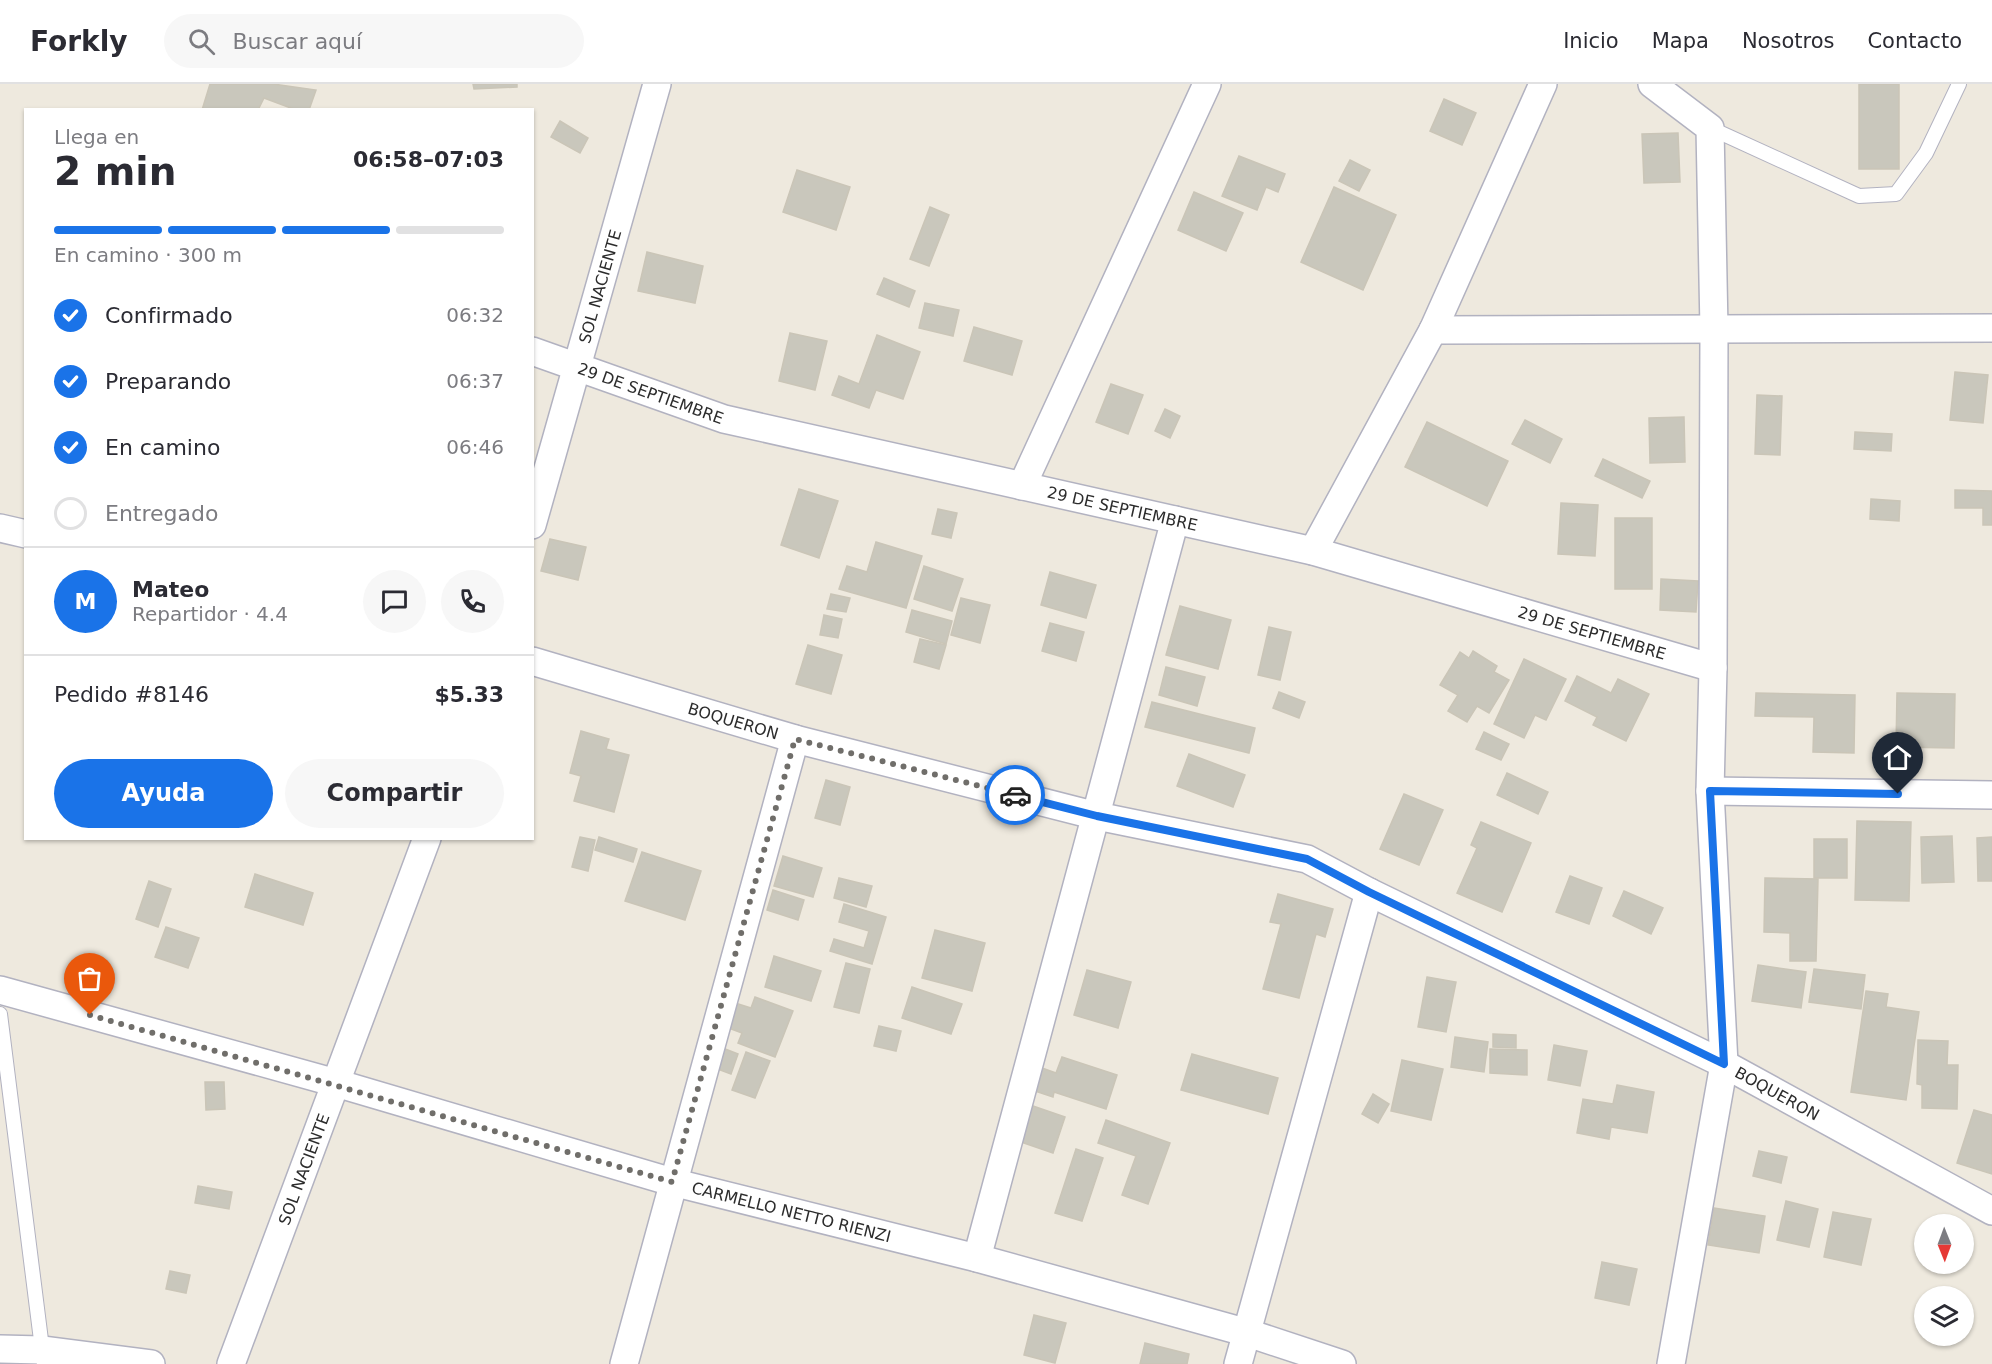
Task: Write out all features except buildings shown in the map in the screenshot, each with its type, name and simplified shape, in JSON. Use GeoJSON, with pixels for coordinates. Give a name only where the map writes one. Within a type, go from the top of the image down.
{"type":"FeatureCollection","features":[{"type":"Feature","properties":{"kind":"street","name":"SOL NACIENTE"},"geometry":{"type":"LineString","coordinates":[[534,518],[657,84]]}},
{"type":"Feature","properties":{"kind":"street"},"geometry":{"type":"LineString","coordinates":[[1022,486],[1207,84]]}},
{"type":"Feature","properties":{"kind":"street"},"geometry":{"type":"LineString","coordinates":[[1313,551],[1433,330],[1543,84]]}},
{"type":"Feature","properties":{"kind":"street"},"geometry":{"type":"LineString","coordinates":[[1652,84],[1710,128],[1714,329],[1713,668],[1710,791],[1724,1064],[1671,1364]]}},
{"type":"Feature","properties":{"kind":"street"},"geometry":{"type":"LineString","coordinates":[[1433,330],[1992,328]]}},
{"type":"Feature","properties":{"kind":"street","name":"29 DE SEPTIEMBRE"},"geometry":{"type":"LineString","coordinates":[[534,352],[724,419],[1313,551],[1713,668]]}},
{"type":"Feature","properties":{"kind":"street"},"geometry":{"type":"LineString","coordinates":[[977,1258],[1175,520]]}},
{"type":"Feature","properties":{"kind":"street"},"geometry":{"type":"LineString","coordinates":[[0,528],[24,534]]}},
{"type":"Feature","properties":{"kind":"street","name":"BOQUERON"},"geometry":{"type":"LineString","coordinates":[[534,662],[795,739],[1097,816],[1307,859],[1369,892],[1724,1064],[1992,1211]]}},
{"type":"Feature","properties":{"kind":"street"},"geometry":{"type":"LineString","coordinates":[[624,1364],[795,739]]}},
{"type":"Feature","properties":{"kind":"street"},"geometry":{"type":"LineString","coordinates":[[1710,791],[1992,795]]}},
{"type":"Feature","properties":{"kind":"street","name":"SOL NACIENTE"},"geometry":{"type":"LineString","coordinates":[[231,1364],[426,840]]}},
{"type":"Feature","properties":{"kind":"street"},"geometry":{"type":"LineString","coordinates":[[1238,1364],[1369,892]]}},
{"type":"Feature","properties":{"kind":"street","name":"CARMELLO NETTO RIENZI"},"geometry":{"type":"LineString","coordinates":[[0,990],[336,1083],[672,1182],[977,1258],[1248,1333],[1342,1364]]}},
{"type":"Feature","properties":{"kind":"street"},"geometry":{"type":"LineString","coordinates":[[0,1349],[43,1357],[151,1364]]}},
{"type":"Feature","properties":{"kind":"lane"},"geometry":{"type":"LineString","coordinates":[[1710,128],[1859,196],[1896,194],[1926,153],[1959,84]]}},
{"type":"Feature","properties":{"kind":"lane"},"geometry":{"type":"LineString","coordinates":[[0,1014],[43,1357]]}},
{"type":"Feature","properties":{"kind":"way so far"},"geometry":{"type":"LineString","coordinates":[[90,1015],[336,1083],[672,1182],[795,739],[1015,795]]}},
{"type":"Feature","properties":{"kind":"route"},"geometry":{"type":"LineString","coordinates":[[1015,795],[1097,816],[1307,859],[1369,892],[1724,1064],[1710,791],[1898,794]]}}]}
